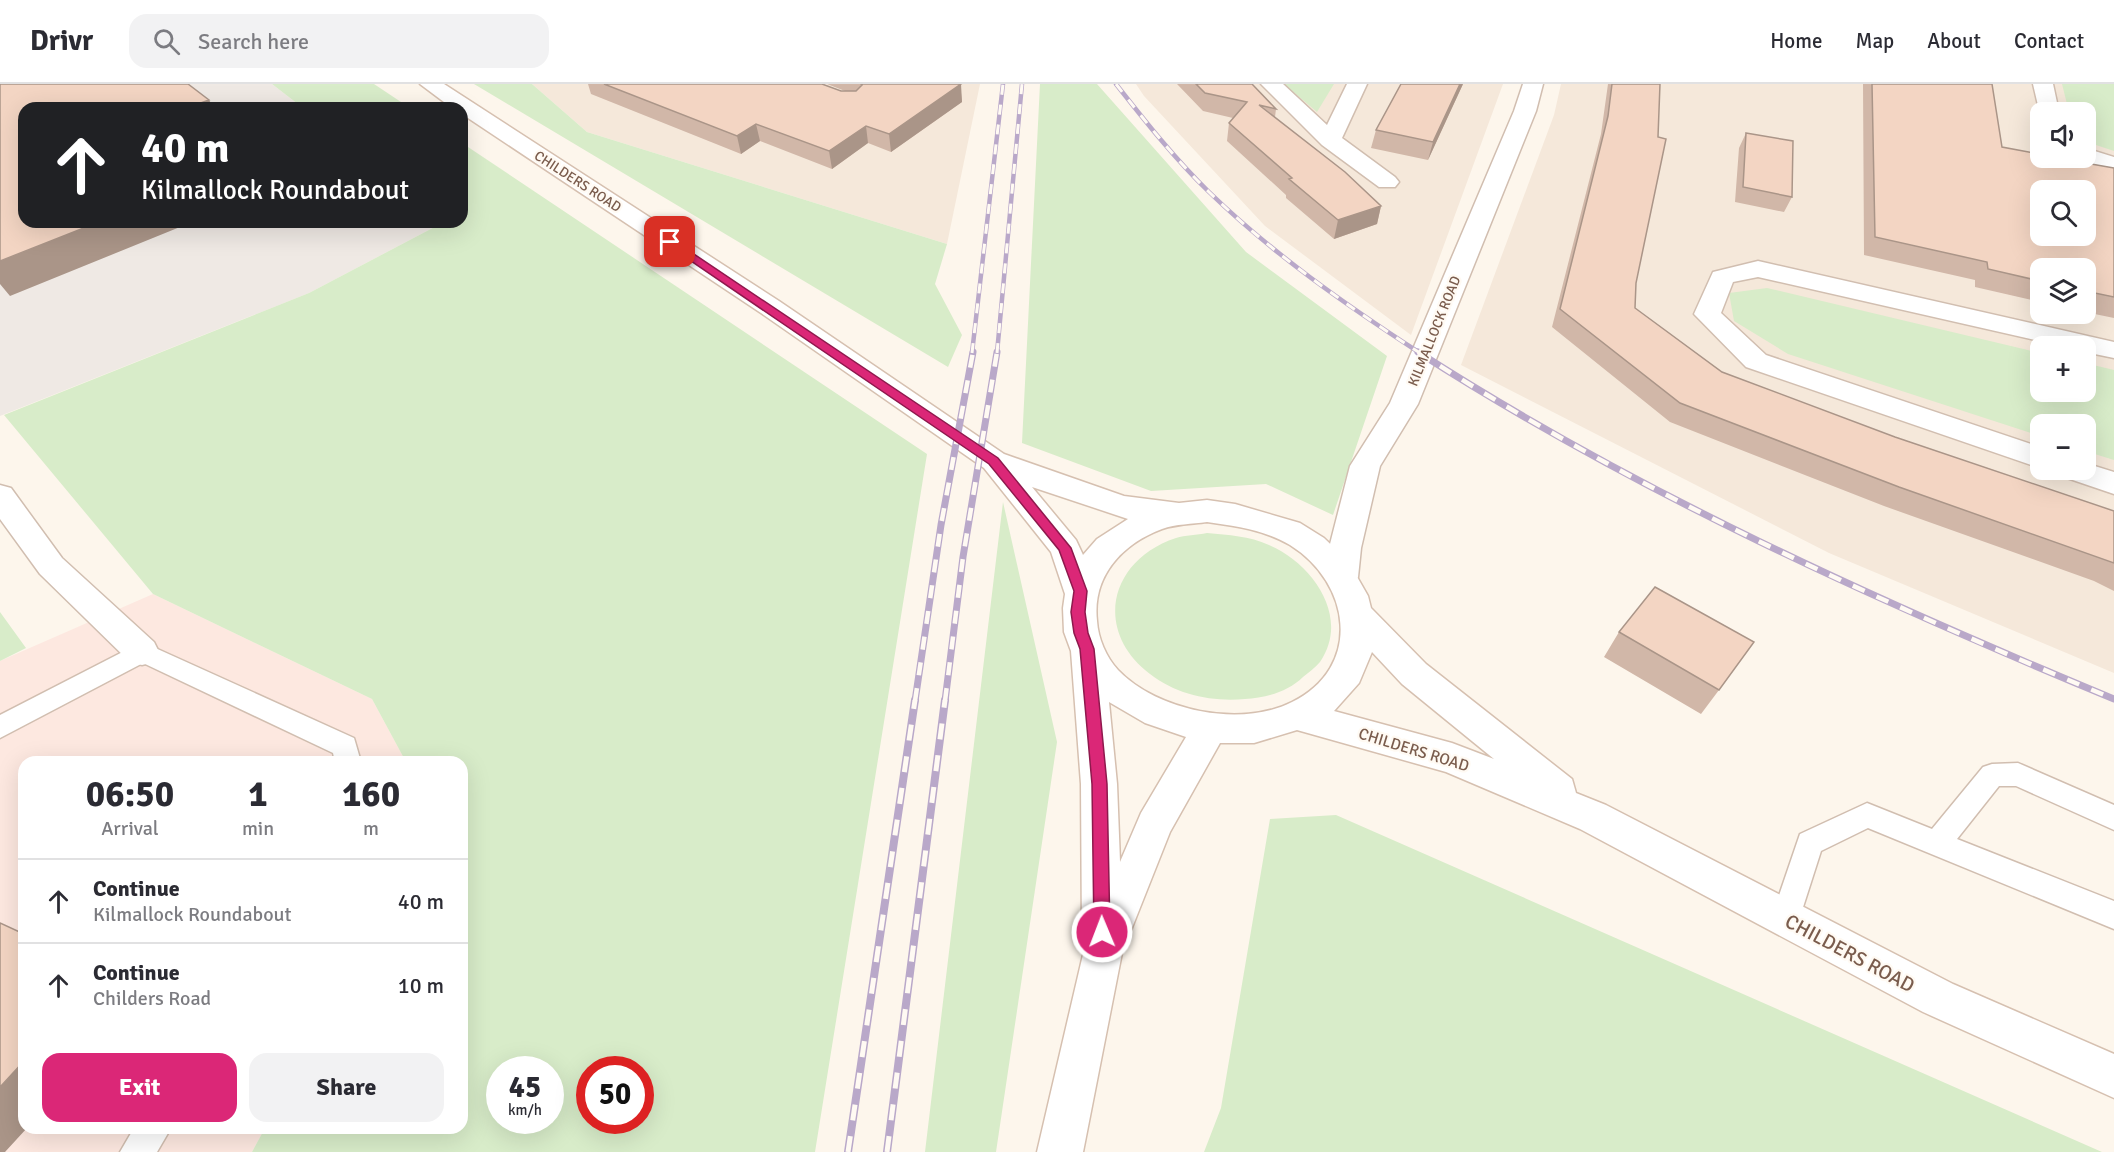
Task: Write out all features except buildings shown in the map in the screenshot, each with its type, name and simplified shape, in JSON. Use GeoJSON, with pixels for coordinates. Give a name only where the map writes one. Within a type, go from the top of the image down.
{"type":"FeatureCollection","features":[{"type":"Feature","properties":{"kind":"main road","name":"CHILDERS ROAD"},"geometry":{"type":"LineString","coordinates":[[430,84],[457,102]]}},
{"type":"Feature","properties":{"kind":"main road"},"geometry":{"type":"LineString","coordinates":[[1271,84],[1330,140],[1387,182]]}},
{"type":"Feature","properties":{"kind":"main road"},"geometry":{"type":"LineString","coordinates":[[1330,140],[1357,84]]}},
{"type":"Feature","properties":{"kind":"main road"},"geometry":{"type":"LineString","coordinates":[[2043,84],[2047,102]]}},
{"type":"Feature","properties":{"kind":"main road","name":"KILMALLOCK ROAD"},"geometry":{"type":"LineString","coordinates":[[1342,577],[1345,548],[1365,466],[1404,404],[1529,98]]}},
{"type":"Feature","properties":{"kind":"main road","name":"CHILDERS ROAD"},"geometry":{"type":"LineString","coordinates":[[468,109],[770,307],[994,461],[1123,507],[1179,514]]}},
{"type":"Feature","properties":{"kind":"main road"},"geometry":{"type":"LineString","coordinates":[[2096,158],[2114,164]]}},
{"type":"Feature","properties":{"kind":"main road"},"geometry":{"type":"LineString","coordinates":[[2030,455],[1756,361],[1707,314],[1722,277],[1758,269],[2114,350]]}},
{"type":"Feature","properties":{"kind":"main road","name":"CHILDERS ROAD"},"geometry":{"type":"LineString","coordinates":[[994,461],[1065,548],[1080,591]]}},
{"type":"Feature","properties":{"kind":"main road"},"geometry":{"type":"LineString","coordinates":[[2096,477],[2114,483]]}},
{"type":"Feature","properties":{"kind":"main road"},"geometry":{"type":"LineString","coordinates":[[0,496],[51,566],[142,652]]}},
{"type":"Feature","properties":{"kind":"main road"},"geometry":{"type":"LineString","coordinates":[[1207,511],[1243,515],[1281,527],[1311,544],[1342,577],[1353,596],[1359,617],[1359,640],[1353,663],[1341,682],[1325,699],[1298,716],[1248,729],[1210,728],[1171,719],[1136,703],[1106,680],[1087,649],[1081,633],[1078,612],[1080,591],[1089,570],[1103,551],[1125,533],[1151,521],[1179,514],[1207,511]]}},
{"type":"Feature","properties":{"kind":"main road","name":"CHILDERS ROAD"},"geometry":{"type":"LineString","coordinates":[[1359,617],[1414,674],[1498,744],[1593,817]]}},
{"type":"Feature","properties":{"kind":"main road"},"geometry":{"type":"LineString","coordinates":[[1087,649],[1099,784],[1102,953]]}},
{"type":"Feature","properties":{"kind":"main road","name":"CHILDERS ROAD"},"geometry":{"type":"LineString","coordinates":[[1298,716],[1452,758],[1593,817],[1938,998],[2114,1076]]}},
{"type":"Feature","properties":{"kind":"main road"},"geometry":{"type":"LineString","coordinates":[[1060,1152],[1102,953],[1154,825],[1210,728]]}},
{"type":"Feature","properties":{"kind":"lane"},"geometry":{"type":"LineString","coordinates":[[0,727],[142,652],[345,746],[347,756]]}},
{"type":"Feature","properties":{"kind":"lane"},"geometry":{"type":"LineString","coordinates":[[1938,842],[1992,775],[2018,774],[2114,818]]}},
{"type":"Feature","properties":{"kind":"lane"},"geometry":{"type":"LineString","coordinates":[[1786,919],[1810,843],[1867,815],[2114,915]]}},
{"type":"Feature","properties":{"kind":"lane"},"geometry":{"type":"LineString","coordinates":[[136,1152],[150,1134]]}},
{"type":"Feature","properties":{"kind":"shaded area"},"geometry":{"type":"Polygon","coordinates":[[[0,84],[272,84],[295,102],[18,102],[18,228],[433,228],[309,293],[0,416],[0,84]]]}},
{"type":"Feature","properties":{"kind":"shaded area"},"geometry":{"type":"Polygon","coordinates":[[[532,84],[980,84],[947,244],[587,132],[532,84]]]}},
{"type":"Feature","properties":{"kind":"shaded area"},"geometry":{"type":"Polygon","coordinates":[[[1136,84],[1503,84],[1411,335],[1265,226],[1144,96],[1136,84]]]}},
{"type":"Feature","properties":{"kind":"shaded area"},"geometry":{"type":"Polygon","coordinates":[[[1561,84],[2114,84],[2114,673],[1829,553],[1461,365],[1554,115],[1561,84]]]}},
{"type":"Feature","properties":{"kind":"shaded area"},"geometry":{"type":"Polygon","coordinates":[[[153,594],[372,699],[403,756],[18,756],[18,1134],[262,1134],[252,1152],[0,1152],[0,661],[153,594]]]}},
{"type":"Feature","properties":{"kind":"green space"},"geometry":{"type":"Polygon","coordinates":[[[272,84],[374,84],[401,102],[295,102],[272,84]]]}},
{"type":"Feature","properties":{"kind":"green space"},"geometry":{"type":"Polygon","coordinates":[[[474,84],[532,84],[587,132],[947,244],[935,284],[962,335],[948,367],[474,84]]]}},
{"type":"Feature","properties":{"kind":"green space"},"geometry":{"type":"Polygon","coordinates":[[[1040,84],[1097,84],[1246,252],[1387,356],[1333,515],[1266,484],[1151,491],[1022,443],[1040,84]]]}},
{"type":"Feature","properties":{"kind":"green space"},"geometry":{"type":"Polygon","coordinates":[[[1284,84],[1334,84],[1317,112],[1284,84]]]}},
{"type":"Feature","properties":{"kind":"green space"},"geometry":{"type":"Polygon","coordinates":[[[2062,84],[2114,84],[2114,151],[2096,145],[2096,102],[2066,102],[2062,84]]]}},
{"type":"Feature","properties":{"kind":"green space"},"geometry":{"type":"Polygon","coordinates":[[[468,147],[927,454],[815,1152],[252,1152],[262,1134],[468,1134],[468,756],[403,756],[372,699],[153,594],[4,415],[309,293],[433,228],[468,228],[468,147]]]}},
{"type":"Feature","properties":{"kind":"green space"},"geometry":{"type":"Polygon","coordinates":[[[1767,288],[2030,351],[2030,402],[2096,402],[2096,366],[2114,370],[2114,460],[2096,454],[2096,414],[2030,414],[2030,433],[1788,354],[1734,321],[1729,293],[1767,288]]]}},
{"type":"Feature","properties":{"kind":"green space"},"geometry":{"type":"Polygon","coordinates":[[[1003,502],[1057,742],[996,1152],[925,1152],[1003,502]]]}},
{"type":"Feature","properties":{"kind":"green space"},"geometry":{"type":"Polygon","coordinates":[[[1207,533],[1246,538],[1285,553],[1312,578],[1322,593],[1329,610],[1331,627],[1328,645],[1318,664],[1297,682],[1283,690],[1260,697],[1233,700],[1195,696],[1172,687],[1150,674],[1132,657],[1121,638],[1116,618],[1116,598],[1123,579],[1136,562],[1153,548],[1176,538],[1207,533]]]}},
{"type":"Feature","properties":{"kind":"green space"},"geometry":{"type":"Polygon","coordinates":[[[0,612],[26,648],[0,661],[0,612]]]}},
{"type":"Feature","properties":{"kind":"green space"},"geometry":{"type":"Polygon","coordinates":[[[1336,815],[2102,1152],[1204,1152],[1221,1108],[1270,819],[1336,815]]]}},
{"type":"Feature","properties":{"kind":"railway"},"geometry":{"type":"LineString","coordinates":[[972,353],[1003,84]]}},
{"type":"Feature","properties":{"kind":"railway"},"geometry":{"type":"LineString","coordinates":[[997,353],[1022,84]]}},
{"type":"Feature","properties":{"kind":"railway"},"geometry":{"type":"LineString","coordinates":[[1116,84],[1184,166],[1233,215],[1311,278],[1420,353]]}},
{"type":"Feature","properties":{"kind":"railway"},"geometry":{"type":"LineString","coordinates":[[915,701],[941,525],[973,352]]}},
{"type":"Feature","properties":{"kind":"railway"},"geometry":{"type":"LineString","coordinates":[[945,701],[963,557],[997,352]]}},
{"type":"Feature","properties":{"kind":"railway"},"geometry":{"type":"LineString","coordinates":[[1418,352],[1585,451],[1758,541],[1935,623],[2114,699]]}},
{"type":"Feature","properties":{"kind":"railway"},"geometry":{"type":"LineString","coordinates":[[848,1152],[915,700]]}},
{"type":"Feature","properties":{"kind":"railway"},"geometry":{"type":"LineString","coordinates":[[887,1152],[945,700]]}},
{"type":"Feature","properties":{"kind":"route"},"geometry":{"type":"LineString","coordinates":[[670,242],[770,307],[994,461],[1065,548],[1080,591],[1078,612],[1081,633],[1087,649],[1099,784],[1102,932]]}}]}
